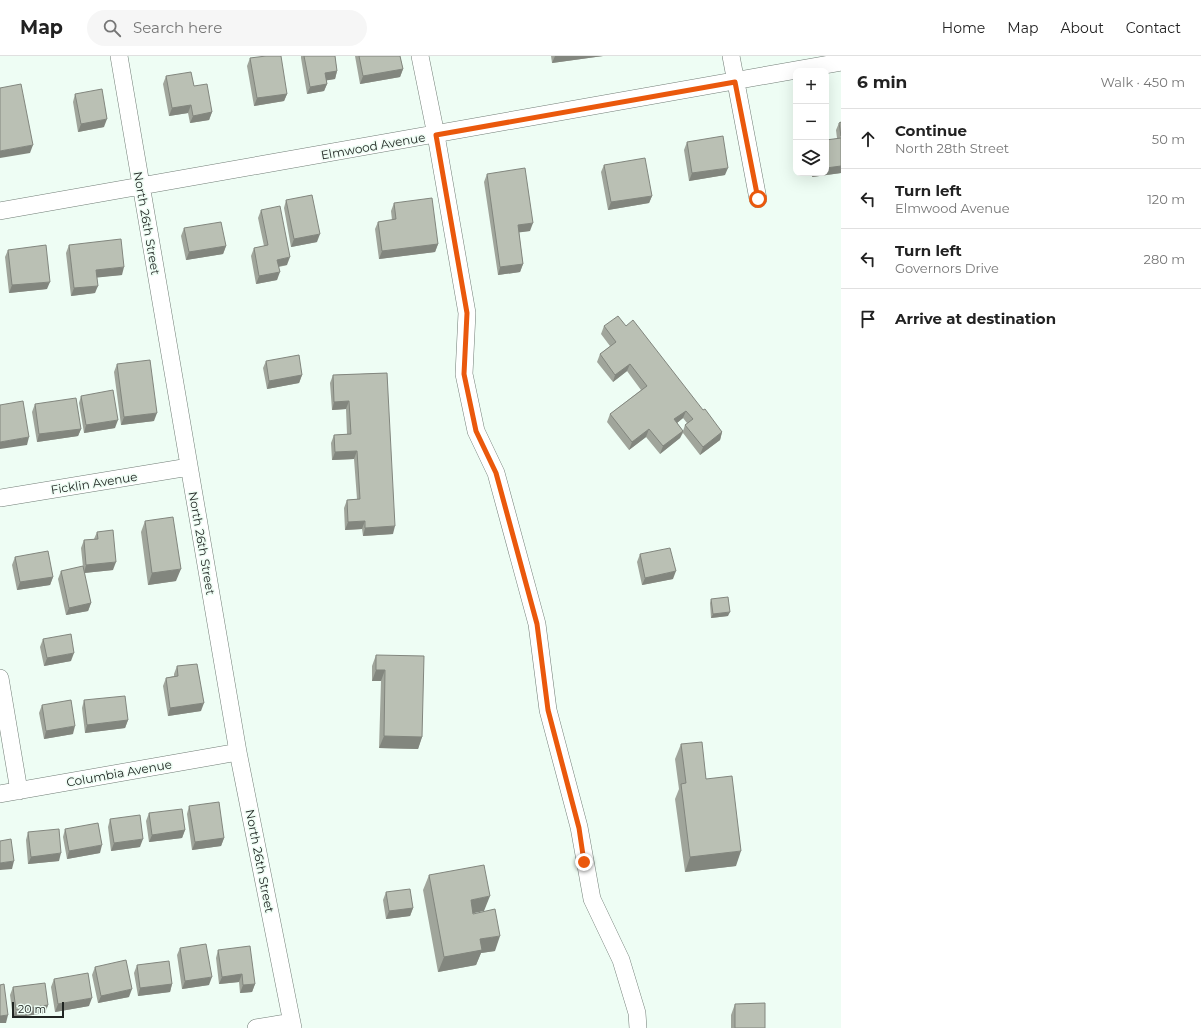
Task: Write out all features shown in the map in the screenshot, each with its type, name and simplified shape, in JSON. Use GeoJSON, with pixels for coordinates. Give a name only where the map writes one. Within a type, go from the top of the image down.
{"type":"FeatureCollection","features":[{"type":"Feature","properties":{"kind":"street","name":"North 26th Street"},"geometry":{"type":"LineString","coordinates":[[119,56],[238,752],[292,1025]]}},
{"type":"Feature","properties":{"kind":"street"},"geometry":{"type":"LineString","coordinates":[[420,56],[436,135],[467,313],[464,374],[476,431],[496,473],[537,624],[548,710],[579,828],[592,899],[622,960],[637,1013],[638,1028]]}},
{"type":"Feature","properties":{"kind":"street"},"geometry":{"type":"LineString","coordinates":[[731,56],[758,199]]}},
{"type":"Feature","properties":{"kind":"street","name":"Elmwood Avenue"},"geometry":{"type":"LineString","coordinates":[[0,211],[436,135],[841,62]]}},
{"type":"Feature","properties":{"kind":"street","name":"Ficklin Avenue"},"geometry":{"type":"LineString","coordinates":[[0,498],[189,467]]}},
{"type":"Feature","properties":{"kind":"street"},"geometry":{"type":"LineString","coordinates":[[0,678],[19,791]]}},
{"type":"Feature","properties":{"kind":"street","name":"Columbia Avenue"},"geometry":{"type":"LineString","coordinates":[[0,794],[238,752]]}},
{"type":"Feature","properties":{"kind":"street"},"geometry":{"type":"LineString","coordinates":[[256,1028],[292,1025]]}},
{"type":"Feature","properties":{"kind":"building"},"geometry":{"type":"Polygon","coordinates":[[[281,56],[287,94],[257,98],[250,58],[281,56]]]}},
{"type":"Feature","properties":{"kind":"building"},"geometry":{"type":"Polygon","coordinates":[[[304,56],[335,56],[337,71],[325,73],[327,84],[310,87],[304,56]]]}},
{"type":"Feature","properties":{"kind":"building"},"geometry":{"type":"Polygon","coordinates":[[[359,56],[400,56],[403,69],[363,76],[359,56]]]}},
{"type":"Feature","properties":{"kind":"building"},"geometry":{"type":"Polygon","coordinates":[[[191,72],[194,86],[207,84],[212,112],[193,116],[191,105],[172,108],[166,76],[191,72]]]}},
{"type":"Feature","properties":{"kind":"building"},"geometry":{"type":"Polygon","coordinates":[[[21,84],[33,145],[0,151],[0,88],[21,84]]]}},
{"type":"Feature","properties":{"kind":"building"},"geometry":{"type":"Polygon","coordinates":[[[102,89],[107,119],[81,124],[75,94],[102,89]]]}},
{"type":"Feature","properties":{"kind":"building"},"geometry":{"type":"Polygon","coordinates":[[[841,122],[841,136],[839,123],[841,122]]]}},
{"type":"Feature","properties":{"kind":"building"},"geometry":{"type":"Polygon","coordinates":[[[723,136],[728,168],[692,173],[687,142],[723,136]]]}},
{"type":"Feature","properties":{"kind":"building"},"geometry":{"type":"Polygon","coordinates":[[[841,138],[841,166],[829,168],[829,140],[841,138]]]}},
{"type":"Feature","properties":{"kind":"building"},"geometry":{"type":"Polygon","coordinates":[[[645,158],[652,196],[611,202],[604,165],[645,158]]]}},
{"type":"Feature","properties":{"kind":"building"},"geometry":{"type":"Polygon","coordinates":[[[525,168],[533,223],[518,225],[523,264],[500,267],[487,174],[525,168]]]}},
{"type":"Feature","properties":{"kind":"building"},"geometry":{"type":"Polygon","coordinates":[[[312,195],[320,234],[294,239],[286,200],[312,195]]]}},
{"type":"Feature","properties":{"kind":"building"},"geometry":{"type":"Polygon","coordinates":[[[432,198],[438,244],[382,251],[378,222],[396,219],[394,203],[432,198]]]}},
{"type":"Feature","properties":{"kind":"building"},"geometry":{"type":"Polygon","coordinates":[[[280,206],[290,257],[277,260],[280,272],[259,276],[254,248],[268,245],[261,210],[280,206]]]}},
{"type":"Feature","properties":{"kind":"building"},"geometry":{"type":"Polygon","coordinates":[[[221,222],[226,246],[189,252],[184,228],[221,222]]]}},
{"type":"Feature","properties":{"kind":"building"},"geometry":{"type":"Polygon","coordinates":[[[121,239],[124,267],[96,270],[98,286],[74,288],[69,245],[121,239]]]}},
{"type":"Feature","properties":{"kind":"building"},"geometry":{"type":"Polygon","coordinates":[[[46,245],[50,282],[12,285],[8,250],[46,245]]]}},
{"type":"Feature","properties":{"kind":"building"},"geometry":{"type":"Polygon","coordinates":[[[618,316],[626,326],[633,320],[722,432],[703,447],[685,425],[693,419],[686,411],[674,419],[683,431],[663,446],[649,429],[632,442],[610,414],[647,386],[630,364],[615,375],[600,354],[616,342],[604,326],[618,316]]]}},
{"type":"Feature","properties":{"kind":"building"},"geometry":{"type":"Polygon","coordinates":[[[299,355],[302,375],[269,381],[266,361],[299,355]]]}},
{"type":"Feature","properties":{"kind":"building"},"geometry":{"type":"Polygon","coordinates":[[[150,360],[157,413],[124,417],[117,364],[150,360]]]}},
{"type":"Feature","properties":{"kind":"building"},"geometry":{"type":"Polygon","coordinates":[[[387,373],[395,526],[365,528],[365,521],[348,522],[347,500],[360,499],[357,451],[335,452],[334,435],[351,434],[349,401],[334,402],[333,375],[387,373]]]}},
{"type":"Feature","properties":{"kind":"building"},"geometry":{"type":"Polygon","coordinates":[[[113,390],[118,420],[86,425],[81,396],[113,390]]]}},
{"type":"Feature","properties":{"kind":"building"},"geometry":{"type":"Polygon","coordinates":[[[76,398],[81,429],[39,434],[35,404],[76,398]]]}},
{"type":"Feature","properties":{"kind":"building"},"geometry":{"type":"Polygon","coordinates":[[[23,401],[29,437],[0,442],[0,405],[23,401]]]}},
{"type":"Feature","properties":{"kind":"building"},"geometry":{"type":"Polygon","coordinates":[[[173,517],[181,569],[152,573],[145,521],[173,517]]]}},
{"type":"Feature","properties":{"kind":"building"},"geometry":{"type":"Polygon","coordinates":[[[113,530],[116,562],[86,565],[84,540],[98,539],[97,532],[113,530]]]}},
{"type":"Feature","properties":{"kind":"building"},"geometry":{"type":"Polygon","coordinates":[[[670,548],[676,571],[645,578],[640,554],[670,548]]]}},
{"type":"Feature","properties":{"kind":"building"},"geometry":{"type":"Polygon","coordinates":[[[48,551],[53,577],[20,582],[15,557],[48,551]]]}},
{"type":"Feature","properties":{"kind":"building"},"geometry":{"type":"Polygon","coordinates":[[[83,566],[91,603],[69,608],[61,571],[83,566]]]}},
{"type":"Feature","properties":{"kind":"building"},"geometry":{"type":"Polygon","coordinates":[[[728,597],[730,612],[713,614],[711,599],[728,597]]]}},
{"type":"Feature","properties":{"kind":"building"},"geometry":{"type":"Polygon","coordinates":[[[71,634],[74,653],[47,658],[43,639],[71,634]]]}},
{"type":"Feature","properties":{"kind":"building"},"geometry":{"type":"Polygon","coordinates":[[[376,655],[424,656],[422,737],[384,736],[385,670],[376,670],[376,655]]]}},
{"type":"Feature","properties":{"kind":"building"},"geometry":{"type":"Polygon","coordinates":[[[197,664],[204,703],[170,708],[166,678],[178,676],[177,666],[197,664]]]}},
{"type":"Feature","properties":{"kind":"building"},"geometry":{"type":"Polygon","coordinates":[[[125,696],[128,720],[87,725],[84,700],[125,696]]]}},
{"type":"Feature","properties":{"kind":"building"},"geometry":{"type":"Polygon","coordinates":[[[71,700],[75,726],[46,731],[42,705],[71,700]]]}},
{"type":"Feature","properties":{"kind":"building"},"geometry":{"type":"Polygon","coordinates":[[[702,742],[706,779],[732,776],[741,851],[690,857],[681,784],[686,783],[681,744],[702,742]]]}},
{"type":"Feature","properties":{"kind":"building"},"geometry":{"type":"Polygon","coordinates":[[[219,802],[224,838],[195,842],[189,806],[219,802]]]}},
{"type":"Feature","properties":{"kind":"building"},"geometry":{"type":"Polygon","coordinates":[[[182,809],[185,830],[152,835],[149,813],[182,809]]]}},
{"type":"Feature","properties":{"kind":"building"},"geometry":{"type":"Polygon","coordinates":[[[140,815],[143,839],[114,843],[110,819],[140,815]]]}},
{"type":"Feature","properties":{"kind":"building"},"geometry":{"type":"Polygon","coordinates":[[[98,823],[102,845],[69,851],[65,829],[98,823]]]}},
{"type":"Feature","properties":{"kind":"building"},"geometry":{"type":"Polygon","coordinates":[[[59,829],[61,853],[31,857],[28,832],[59,829]]]}},
{"type":"Feature","properties":{"kind":"building"},"geometry":{"type":"Polygon","coordinates":[[[11,839],[14,861],[0,863],[0,841],[11,839]]]}},
{"type":"Feature","properties":{"kind":"building"},"geometry":{"type":"Polygon","coordinates":[[[484,865],[490,896],[471,900],[473,914],[495,909],[500,936],[480,939],[482,950],[444,957],[429,875],[484,865]]]}},
{"type":"Feature","properties":{"kind":"building"},"geometry":{"type":"Polygon","coordinates":[[[410,889],[413,908],[389,911],[386,892],[410,889]]]}},
{"type":"Feature","properties":{"kind":"building"},"geometry":{"type":"Polygon","coordinates":[[[206,944],[212,977],[185,981],[180,948],[206,944]]]}},
{"type":"Feature","properties":{"kind":"building"},"geometry":{"type":"Polygon","coordinates":[[[250,946],[255,984],[243,985],[242,974],[222,977],[218,950],[250,946]]]}},
{"type":"Feature","properties":{"kind":"building"},"geometry":{"type":"Polygon","coordinates":[[[126,960],[132,989],[101,996],[95,967],[126,960]]]}},
{"type":"Feature","properties":{"kind":"building"},"geometry":{"type":"Polygon","coordinates":[[[169,961],[172,984],[140,988],[137,965],[169,961]]]}},
{"type":"Feature","properties":{"kind":"building"},"geometry":{"type":"Polygon","coordinates":[[[88,973],[92,998],[58,1004],[54,979],[88,973]]]}},
{"type":"Feature","properties":{"kind":"building"},"geometry":{"type":"Polygon","coordinates":[[[45,983],[48,1005],[16,1010],[13,987],[45,983]]]}},
{"type":"Feature","properties":{"kind":"building"},"geometry":{"type":"Polygon","coordinates":[[[4,984],[8,1015],[0,1016],[0,985],[4,984]]]}},
{"type":"Feature","properties":{"kind":"building"},"geometry":{"type":"Polygon","coordinates":[[[765,1003],[765,1028],[735,1028],[735,1004],[765,1003]]]}},
{"type":"Feature","properties":{"kind":"route"},"geometry":{"type":"LineString","coordinates":[[584,862],[579,828],[548,710],[537,624],[496,473],[476,431],[464,374],[467,313],[436,135],[735,82],[758,199]]}}]}
